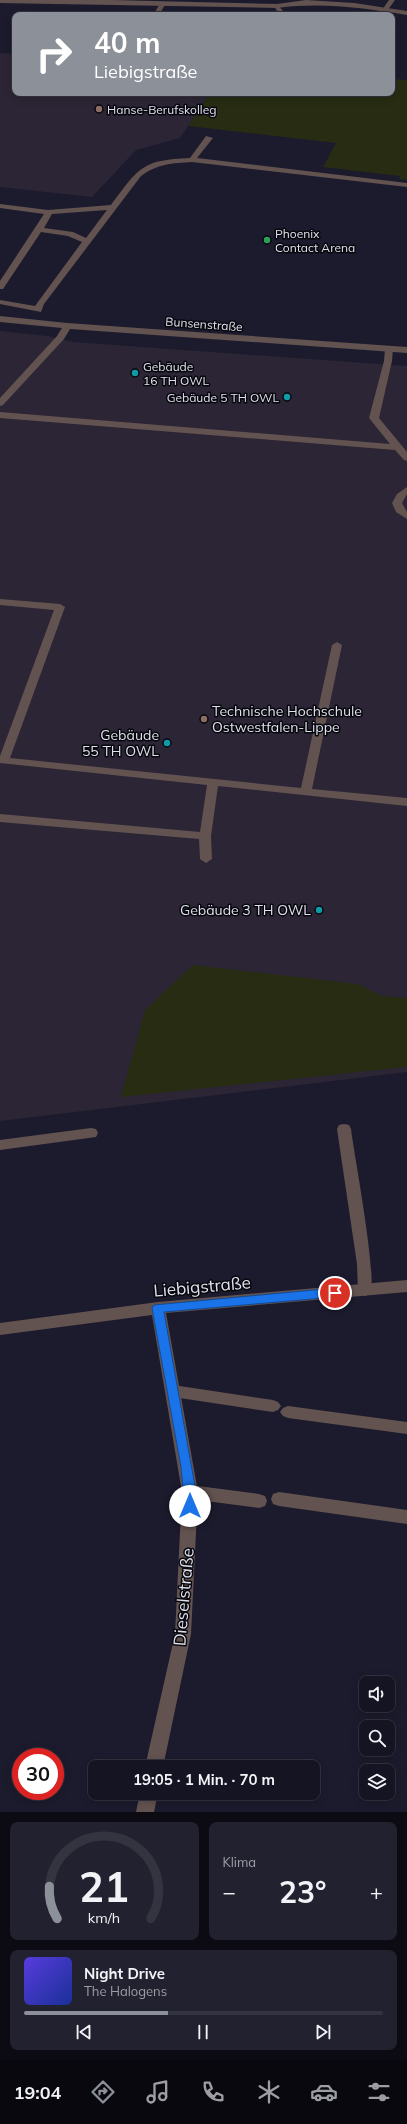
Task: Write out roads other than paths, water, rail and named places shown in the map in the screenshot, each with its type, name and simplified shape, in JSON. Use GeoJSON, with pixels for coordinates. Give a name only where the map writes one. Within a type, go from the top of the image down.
{"type":"FeatureCollection","features":[{"type":"Feature","properties":{"kind":"street"},"geometry":{"type":"LineString","coordinates":[[277,6],[281,0]]}},
{"type":"Feature","properties":{"kind":"street"},"geometry":{"type":"LineString","coordinates":[[385,10],[392,0]]}},
{"type":"Feature","properties":{"kind":"street"},"geometry":{"type":"LineString","coordinates":[[0,1],[180,2],[277,6],[306,2],[354,5],[407,13]]}},
{"type":"Feature","properties":{"kind":"street"},"geometry":{"type":"LineString","coordinates":[[158,12],[163,3]]}},
{"type":"Feature","properties":{"kind":"street"},"geometry":{"type":"LineString","coordinates":[[277,6],[280,12]]}},
{"type":"Feature","properties":{"kind":"street"},"geometry":{"type":"LineString","coordinates":[[192,160],[209,138]]}},
{"type":"Feature","properties":{"kind":"street"},"geometry":{"type":"LineString","coordinates":[[0,302],[29,306],[38,310],[40,304],[86,241],[138,174],[149,166],[169,161],[192,160],[407,185]]}},
{"type":"Feature","properties":{"kind":"street"},"geometry":{"type":"LineString","coordinates":[[0,206],[48,212],[113,207]]}},
{"type":"Feature","properties":{"kind":"street"},"geometry":{"type":"LineString","coordinates":[[0,287],[48,216],[48,212]]}},
{"type":"Feature","properties":{"kind":"street"},"geometry":{"type":"LineString","coordinates":[[38,229],[70,234],[86,241]]}},
{"type":"Feature","properties":{"kind":"street","name":"Bunsenstraße"},"geometry":{"type":"LineString","coordinates":[[0,319],[67,326],[407,350]]}},
{"type":"Feature","properties":{"kind":"street"},"geometry":{"type":"LineString","coordinates":[[0,403],[61,337],[67,326]]}},
{"type":"Feature","properties":{"kind":"street"},"geometry":{"type":"LineString","coordinates":[[389,349],[388,361],[374,418],[396,447],[407,458]]}},
{"type":"Feature","properties":{"kind":"street"},"geometry":{"type":"LineString","coordinates":[[0,415],[396,447]]}},
{"type":"Feature","properties":{"kind":"street"},"geometry":{"type":"LineString","coordinates":[[407,490],[400,494],[396,500],[398,508],[407,516]]}},
{"type":"Feature","properties":{"kind":"street"},"geometry":{"type":"LineString","coordinates":[[0,602],[60,607],[2,760],[407,802]]}},
{"type":"Feature","properties":{"kind":"street"},"geometry":{"type":"LineString","coordinates":[[306,792],[337,646]]}},
{"type":"Feature","properties":{"kind":"street"},"geometry":{"type":"LineString","coordinates":[[206,859],[205,836],[214,783]]}},
{"type":"Feature","properties":{"kind":"street"},"geometry":{"type":"LineString","coordinates":[[0,818],[205,836]]}},
{"type":"Feature","properties":{"kind":"street"},"geometry":{"type":"LineString","coordinates":[[344,1130],[364,1264],[365,1290]]}},
{"type":"Feature","properties":{"kind":"street"},"geometry":{"type":"LineString","coordinates":[[0,1145],[91,1133]]}},
{"type":"Feature","properties":{"kind":"street","name":"Liebigstraße"},"geometry":{"type":"LineString","coordinates":[[0,1329],[158,1308],[407,1286]]}},
{"type":"Feature","properties":{"kind":"street","name":"Dieselstraße"},"geometry":{"type":"LineString","coordinates":[[156,1760],[183,1634],[190,1492],[158,1308]]}},
{"type":"Feature","properties":{"kind":"street"},"geometry":{"type":"LineString","coordinates":[[173,1391],[273,1406]]}},
{"type":"Feature","properties":{"kind":"street"},"geometry":{"type":"LineString","coordinates":[[288,1412],[407,1428]]}},
{"type":"Feature","properties":{"kind":"street"},"geometry":{"type":"LineString","coordinates":[[190,1492],[259,1501]]}},
{"type":"Feature","properties":{"kind":"street"},"geometry":{"type":"LineString","coordinates":[[279,1499],[407,1517]]}},
{"type":"Feature","properties":{"kind":"street"},"geometry":{"type":"LineString","coordinates":[[145,1812],[148,1800]]}},
{"type":"Feature","properties":{"kind":"place","name":"Hanse-Berufskolleg"},"geometry":{"type":"Point","coordinates":[99,109]}},
{"type":"Feature","properties":{"kind":"place","name":"Phoenix Contact Arena"},"geometry":{"type":"Point","coordinates":[267,240]}},
{"type":"Feature","properties":{"kind":"place","name":"Gebäude 16 TH OWL"},"geometry":{"type":"Point","coordinates":[135,373]}},
{"type":"Feature","properties":{"kind":"place","name":"Gebäude 5 TH OWL"},"geometry":{"type":"Point","coordinates":[287,397]}},
{"type":"Feature","properties":{"kind":"place","name":"Technische Hochschule Ostwestfalen-Lippe"},"geometry":{"type":"Point","coordinates":[204,719]}},
{"type":"Feature","properties":{"kind":"place","name":"Gebäude 55 TH OWL"},"geometry":{"type":"Point","coordinates":[167,743]}},
{"type":"Feature","properties":{"kind":"place","name":"Gebäude 3 TH OWL"},"geometry":{"type":"Point","coordinates":[319,910]}}]}
